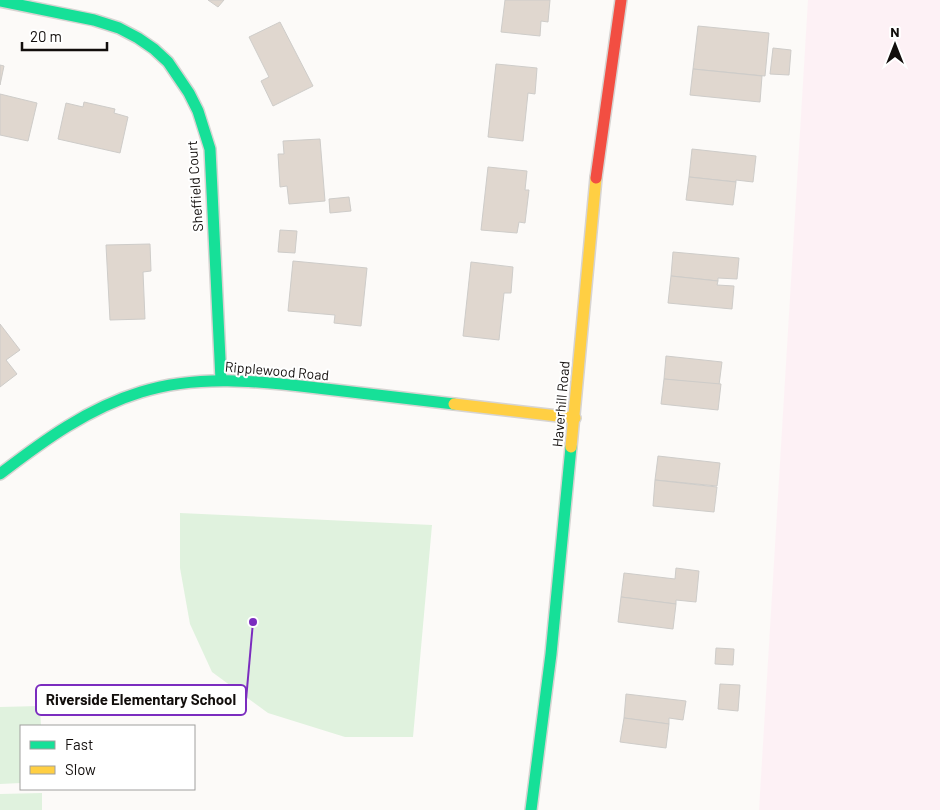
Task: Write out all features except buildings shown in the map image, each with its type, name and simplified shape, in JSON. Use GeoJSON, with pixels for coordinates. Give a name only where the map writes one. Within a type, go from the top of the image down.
{"type":"FeatureCollection","features":[{"type":"Feature","properties":{"kind":"street","name":"Haverhill Road"},"geometry":{"type":"LineString","coordinates":[[531,810],[544,721],[596,180],[621,0]]}},
{"type":"Feature","properties":{"kind":"street","name":"Sheffield Court"},"geometry":{"type":"LineString","coordinates":[[0,1],[95,21],[119,28],[138,38],[154,50],[183,80],[199,112],[210,149],[221,380]]}},
{"type":"Feature","properties":{"kind":"street","name":"Ripplewood Road"},"geometry":{"type":"LineString","coordinates":[[0,474],[59,431],[81,418],[133,394],[163,386],[221,380],[255,381],[574,418]]}},
{"type":"Feature","properties":{"kind":"shaded area"},"geometry":{"type":"Polygon","coordinates":[[[808,0],[940,0],[940,810],[759,810],[808,0]]]}},
{"type":"Feature","properties":{"kind":"green space"},"geometry":{"type":"Polygon","coordinates":[[[180,513],[432,525],[413,737],[345,737],[268,713],[212,672],[190,624],[180,568],[180,513]]]}},
{"type":"Feature","properties":{"kind":"green space"},"geometry":{"type":"Polygon","coordinates":[[[40,706],[41,725],[20,725],[20,783],[0,784],[0,707],[40,706]]]}},
{"type":"Feature","properties":{"kind":"green space"},"geometry":{"type":"Polygon","coordinates":[[[42,793],[42,810],[0,810],[0,794],[42,793]]]}},
{"type":"Feature","properties":{"kind":"traffic: fast"},"geometry":{"type":"LineString","coordinates":[[0,1],[94,20],[119,28],[154,49],[168,62],[189,93],[198,111],[210,149],[221,380]]}},
{"type":"Feature","properties":{"kind":"traffic: fast"},"geometry":{"type":"LineString","coordinates":[[0,474],[84,416],[121,399],[164,386],[210,381],[256,382],[454,404]]}},
{"type":"Feature","properties":{"kind":"traffic: fast"},"geometry":{"type":"LineString","coordinates":[[531,810],[551,654],[571,447]]}},
{"type":"Feature","properties":{"kind":"traffic: slow"},"geometry":{"type":"LineString","coordinates":[[571,447],[596,178]]}},
{"type":"Feature","properties":{"kind":"traffic: slow"},"geometry":{"type":"LineString","coordinates":[[454,404],[575,418]]}},
{"type":"Feature","properties":{"kind":"traffic: jam"},"geometry":{"type":"LineString","coordinates":[[596,178],[621,0]]}},
{"type":"Feature","properties":{"kind":"place","name":"Riverside Elementary School"},"geometry":{"type":"Point","coordinates":[253,622]}}]}
